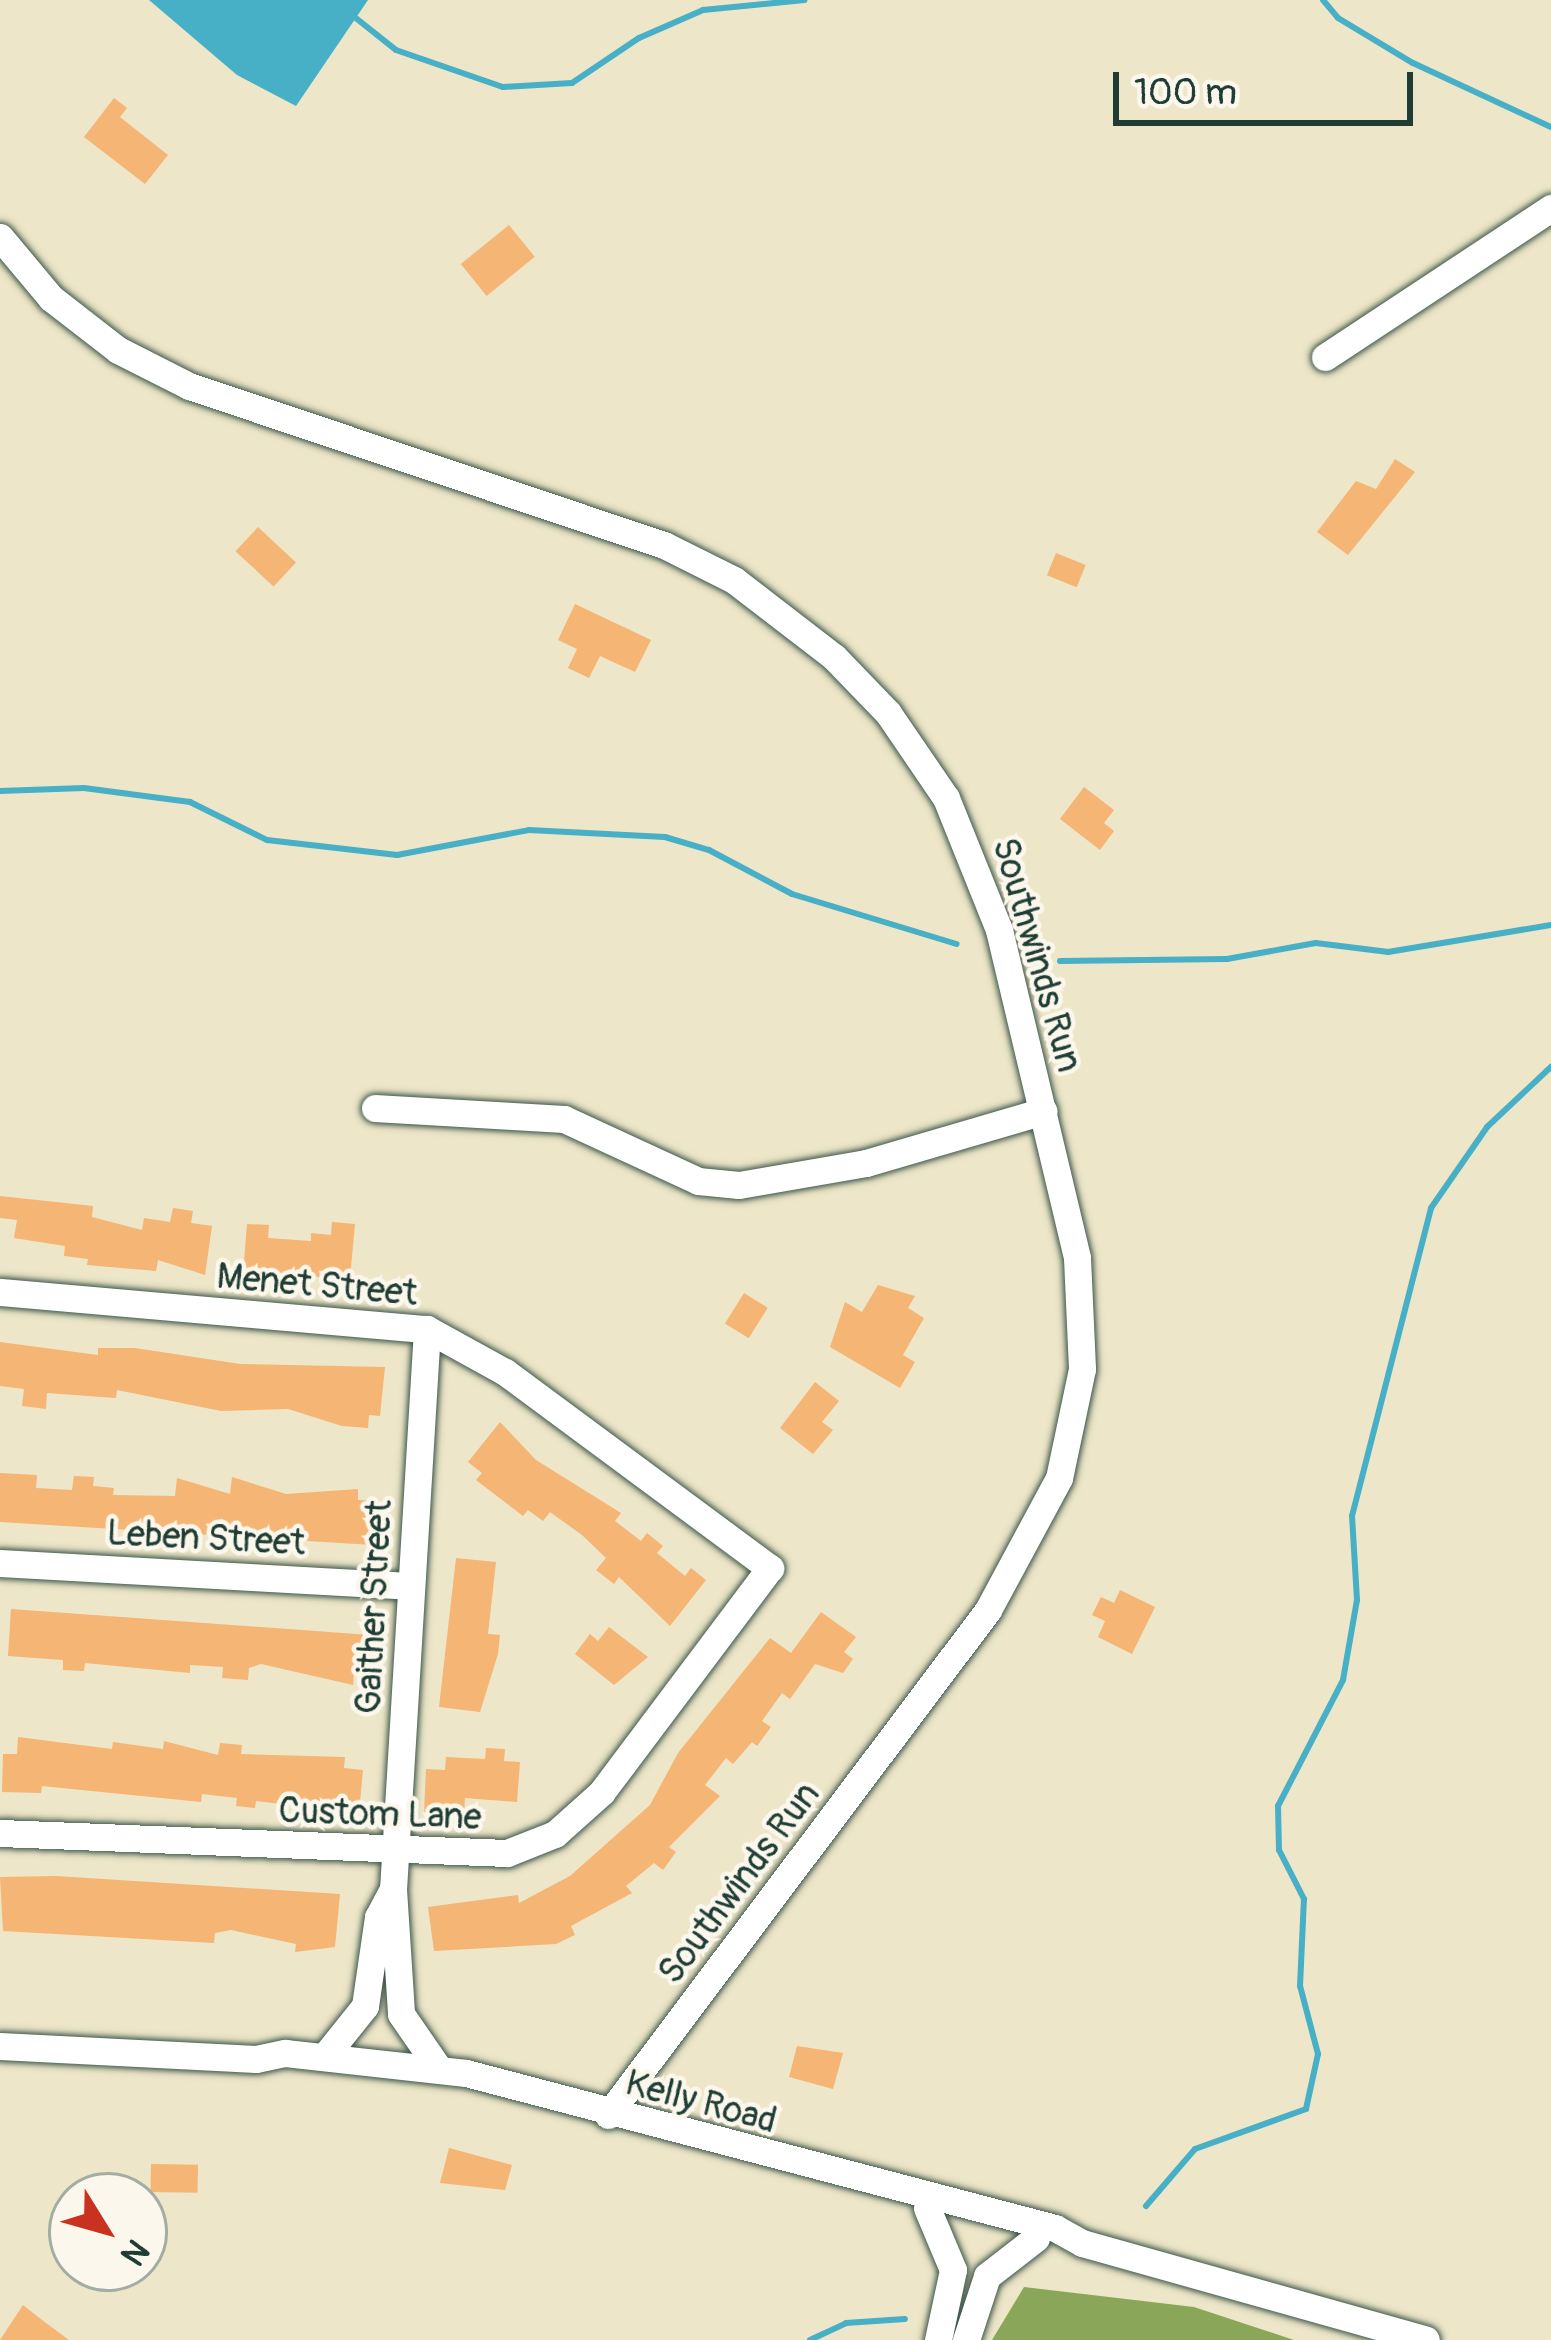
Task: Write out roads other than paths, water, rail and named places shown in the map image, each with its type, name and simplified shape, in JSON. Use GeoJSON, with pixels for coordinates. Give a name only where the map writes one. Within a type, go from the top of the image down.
{"type":"FeatureCollection","features":[{"type":"Feature","properties":{"kind":"street"},"geometry":{"type":"LineString","coordinates":[[1324,357],[1551,208]]}},
{"type":"Feature","properties":{"kind":"street","name":"Southwinds Run"},"geometry":{"type":"LineString","coordinates":[[0,237],[51,298],[118,350],[189,386],[664,545],[734,580],[807,634],[888,712],[975,856],[1044,1111],[1082,1317],[1082,1369],[1059,1478],[988,1610],[608,2115]]}},
{"type":"Feature","properties":{"kind":"street"},"geometry":{"type":"LineString","coordinates":[[375,1108],[564,1119],[698,1181],[739,1185],[848,1167],[1044,1111]]}},
{"type":"Feature","properties":{"kind":"street","name":"Menet Street"},"geometry":{"type":"LineString","coordinates":[[0,1292],[428,1329],[505,1372],[770,1568]]}},
{"type":"Feature","properties":{"kind":"street","name":"Gaither Street"},"geometry":{"type":"LineString","coordinates":[[428,1329],[393,1889],[401,2014],[439,2069]]}},
{"type":"Feature","properties":{"kind":"street","name":"Leben Street"},"geometry":{"type":"LineString","coordinates":[[0,1563],[409,1586]]}},
{"type":"Feature","properties":{"kind":"street","name":"Custom Lane"},"geometry":{"type":"LineString","coordinates":[[0,1833],[507,1853],[555,1834],[602,1792],[770,1568]]}},
{"type":"Feature","properties":{"kind":"street","name":"Gaither Street"},"geometry":{"type":"LineString","coordinates":[[325,2056],[364,2006],[378,1917],[393,1889]]}},
{"type":"Feature","properties":{"kind":"street","name":"Kelly Road"},"geometry":{"type":"LineString","coordinates":[[0,2046],[256,2059],[325,2056],[439,2069],[1055,2228],[1082,2243]]}},
{"type":"Feature","properties":{"kind":"street","name":"Kelly Road"},"geometry":{"type":"LineString","coordinates":[[256,2059],[463,2090],[494,2086]]}},
{"type":"Feature","properties":{"kind":"street","name":"Kelly Road"},"geometry":{"type":"LineString","coordinates":[[890,2189],[927,2208],[1036,2238],[1082,2243],[1426,2340]]}},
{"type":"Feature","properties":{"kind":"street"},"geometry":{"type":"LineString","coordinates":[[927,2208],[953,2270],[938,2340]]}},
{"type":"Feature","properties":{"kind":"street"},"geometry":{"type":"LineString","coordinates":[[966,2340],[987,2276],[1036,2238]]}},
{"type":"Feature","properties":{"kind":"water"},"geometry":{"type":"Polygon","coordinates":[[[149,0],[368,0],[296,106],[237,75],[149,0]]]}},
{"type":"Feature","properties":{"kind":"waterway"},"geometry":{"type":"LineString","coordinates":[[352,15],[396,50],[503,87],[572,83],[639,38],[703,10],[805,0]]}},
{"type":"Feature","properties":{"kind":"waterway"},"geometry":{"type":"LineString","coordinates":[[1323,0],[1338,18],[1413,63],[1551,127]]}},
{"type":"Feature","properties":{"kind":"waterway"},"geometry":{"type":"LineString","coordinates":[[0,791],[84,788],[190,802],[267,840],[397,855],[529,830],[665,837],[709,850],[792,894],[957,944]]}},
{"type":"Feature","properties":{"kind":"waterway"},"geometry":{"type":"LineString","coordinates":[[1060,961],[1227,959],[1316,943],[1388,952],[1551,925]]}},
{"type":"Feature","properties":{"kind":"waterway"},"geometry":{"type":"LineString","coordinates":[[1146,2206],[1195,2149],[1306,2109],[1318,2054],[1300,1986],[1304,1899],[1279,1850],[1278,1806],[1343,1680],[1357,1600],[1352,1516],[1431,1208],[1487,1127],[1551,1067]]}},
{"type":"Feature","properties":{"kind":"waterway"},"geometry":{"type":"LineString","coordinates":[[810,2340],[846,2323],[905,2319]]}}]}
